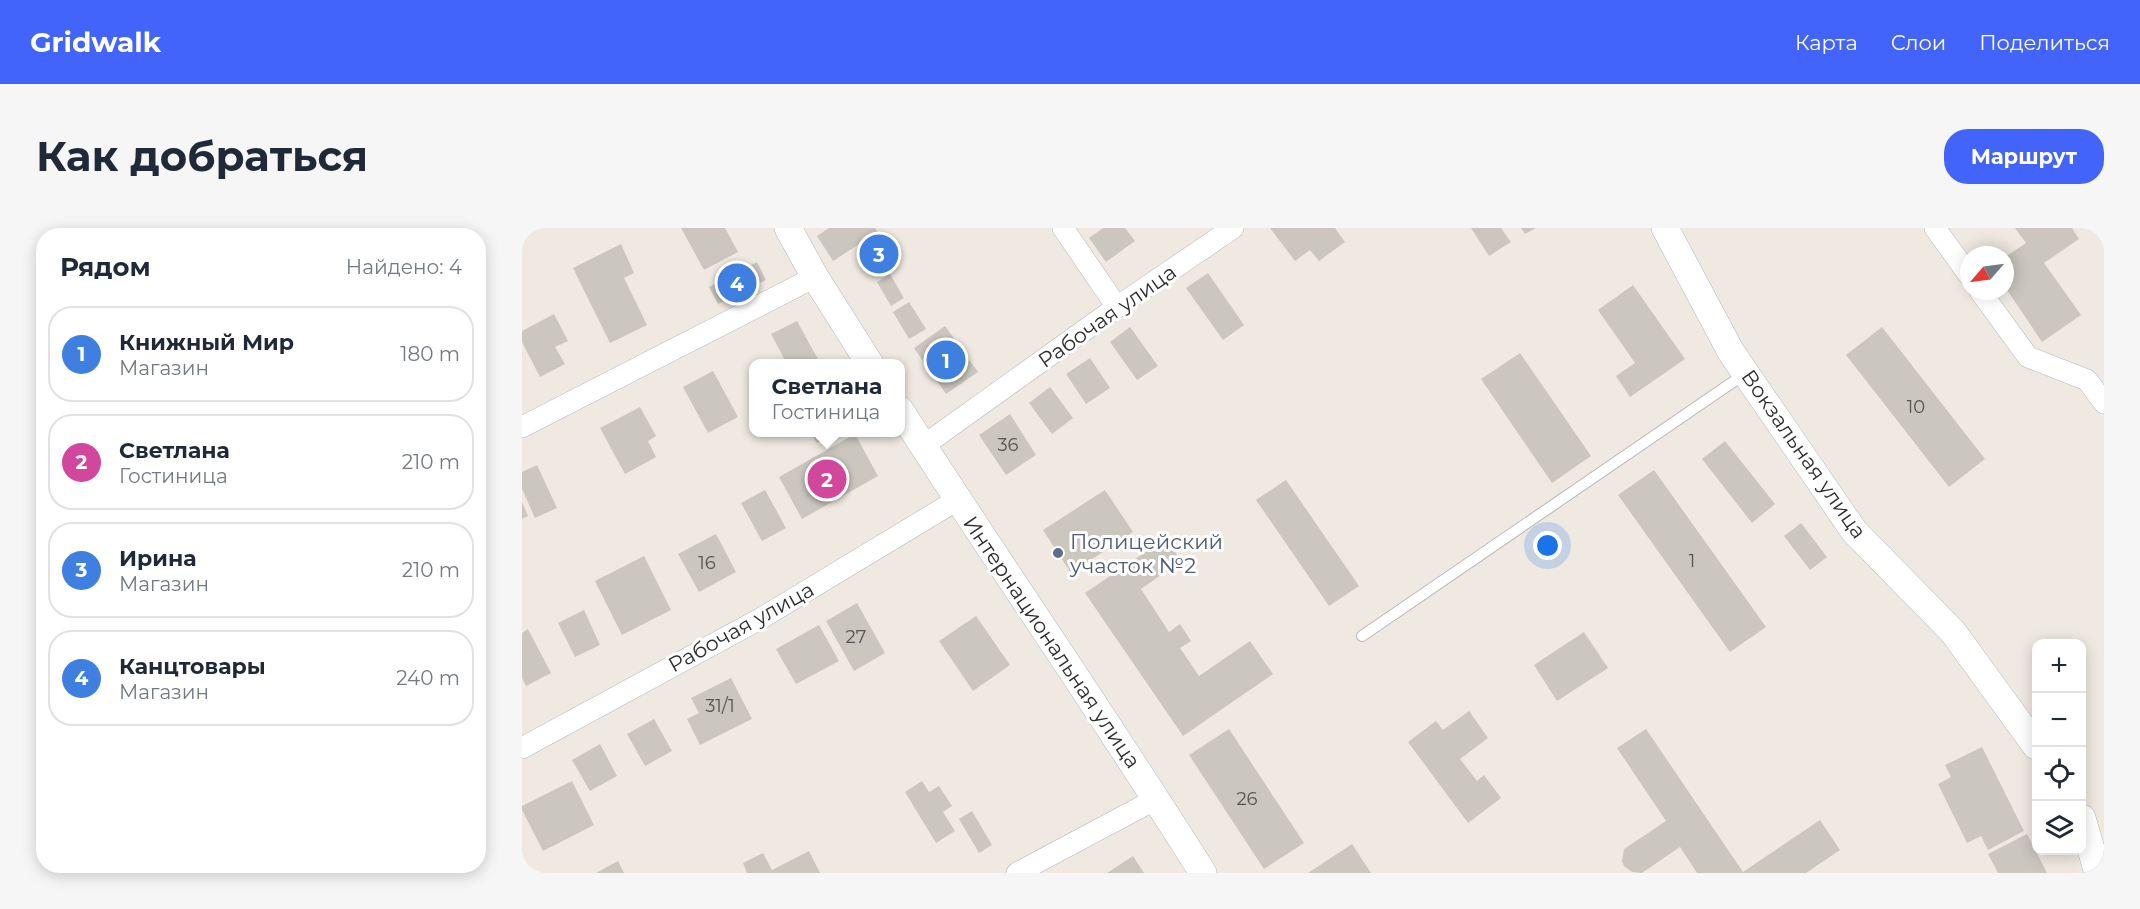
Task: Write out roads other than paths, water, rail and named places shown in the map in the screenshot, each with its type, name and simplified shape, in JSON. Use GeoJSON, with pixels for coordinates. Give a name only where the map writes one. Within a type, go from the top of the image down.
{"type":"FeatureCollection","features":[{"type":"Feature","properties":{"kind":"street"},"geometry":{"type":"LineString","coordinates":[[788,228],[815,277],[867,359]]}},
{"type":"Feature","properties":{"kind":"street"},"geometry":{"type":"LineString","coordinates":[[1063,228],[1117,307]]}},
{"type":"Feature","properties":{"kind":"street","name":"Рабочая улица"},"geometry":{"type":"LineString","coordinates":[[923,446],[1117,307],[1233,228]]}},
{"type":"Feature","properties":{"kind":"street","name":"Вокзальная улица"},"geometry":{"type":"LineString","coordinates":[[1665,228],[1731,352],[1854,531],[1953,632],[2032,739]]}},
{"type":"Feature","properties":{"kind":"street"},"geometry":{"type":"LineString","coordinates":[[1935,228],[1960,263]]}},
{"type":"Feature","properties":{"kind":"street"},"geometry":{"type":"LineString","coordinates":[[522,427],[815,277]]}},
{"type":"Feature","properties":{"kind":"street"},"geometry":{"type":"LineString","coordinates":[[1987,300],[2028,357],[2087,380],[2104,403]]}},
{"type":"Feature","properties":{"kind":"street","name":"Интернациональная улица"},"geometry":{"type":"LineString","coordinates":[[905,418],[1203,873]]}},
{"type":"Feature","properties":{"kind":"street","name":"Рабочая улица"},"geometry":{"type":"LineString","coordinates":[[522,748],[760,619],[957,500]]}},
{"type":"Feature","properties":{"kind":"street"},"geometry":{"type":"LineString","coordinates":[[1017,873],[1156,799]]}},
{"type":"Feature","properties":{"kind":"street"},"geometry":{"type":"LineString","coordinates":[[2086,832],[2098,873]]}},
{"type":"Feature","properties":{"kind":"lane"},"geometry":{"type":"LineString","coordinates":[[1362,636],[1746,373]]}},
{"type":"Feature","properties":{"kind":"place","name":"Ирина"},"geometry":{"type":"Point","coordinates":[879,254]}},
{"type":"Feature","properties":{"kind":"place","name":"Канцтовары"},"geometry":{"type":"Point","coordinates":[737,283]}},
{"type":"Feature","properties":{"kind":"place","name":"Книжный Мир"},"geometry":{"type":"Point","coordinates":[946,360]}},
{"type":"Feature","properties":{"kind":"place","name":"Светлана"},"geometry":{"type":"Point","coordinates":[827,479]}},
{"type":"Feature","properties":{"kind":"place","name":"Полицейский участок №2"},"geometry":{"type":"Point","coordinates":[1058,553]}}]}
